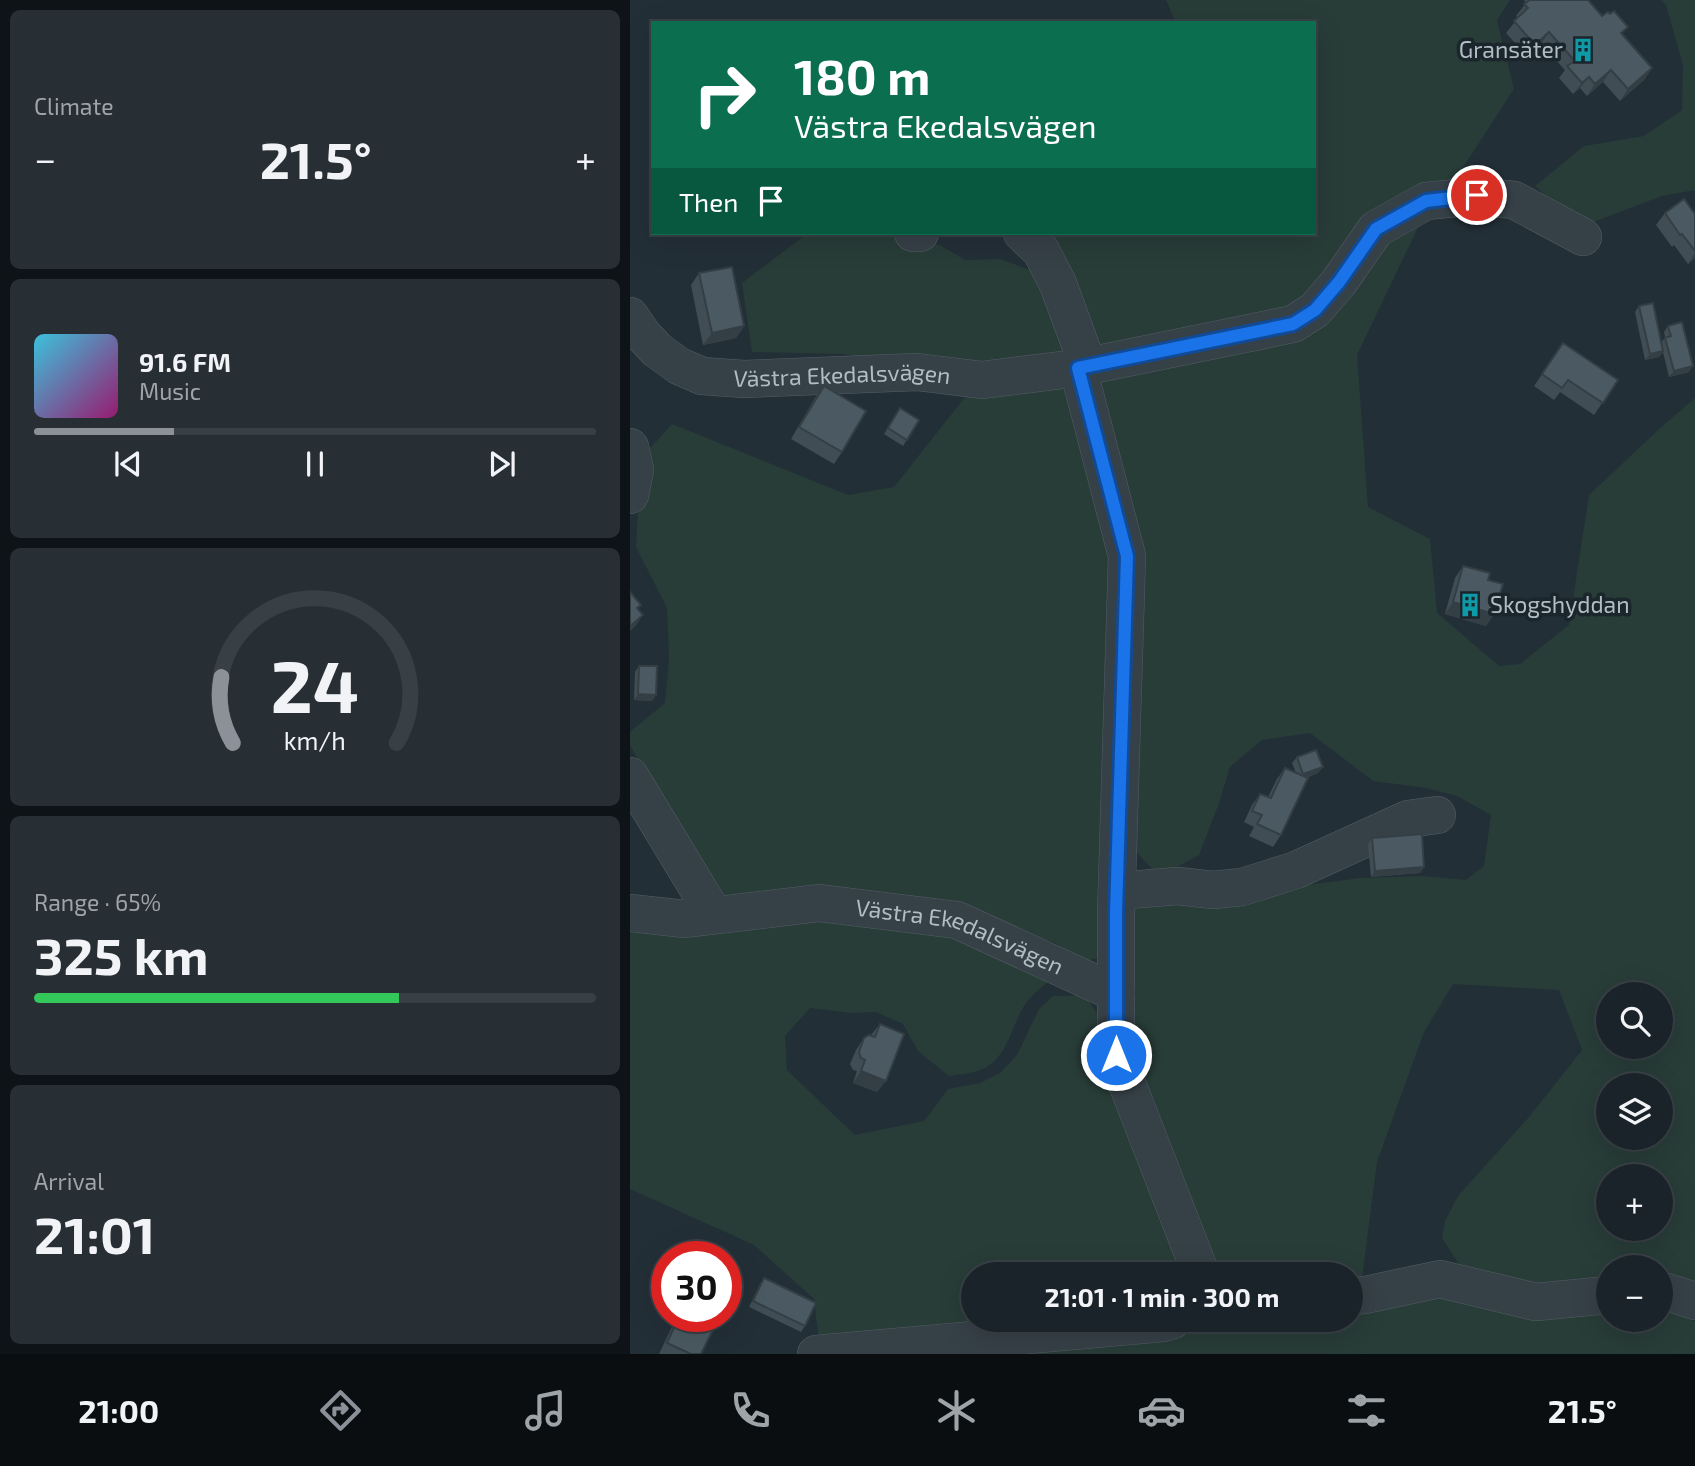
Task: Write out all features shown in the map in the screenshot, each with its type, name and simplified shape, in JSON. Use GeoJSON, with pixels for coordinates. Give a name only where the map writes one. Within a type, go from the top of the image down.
{"type":"FeatureCollection","features":[{"type":"Feature","properties":{"kind":"street","name":"Västra Ekedalsvägen"},"geometry":{"type":"LineString","coordinates":[[630,316],[657,350],[679,366],[702,376],[744,379],[917,372],[982,380],[1083,367],[1293,324],[1315,310],[1339,282],[1376,229],[1426,201],[1477,195],[1514,200],[1583,237]]}},
{"type":"Feature","properties":{"kind":"street"},"geometry":{"type":"LineString","coordinates":[[1024,235],[1041,251],[1058,284],[1083,367],[1127,556],[1117,891],[1116,1055],[1196,1262]]}},
{"type":"Feature","properties":{"kind":"street"},"geometry":{"type":"LineString","coordinates":[[630,447],[635,470],[630,495]]}},
{"type":"Feature","properties":{"kind":"street"},"geometry":{"type":"LineString","coordinates":[[630,776],[714,915]]}},
{"type":"Feature","properties":{"kind":"street"},"geometry":{"type":"LineString","coordinates":[[1117,891],[1178,886],[1213,890],[1242,887],[1296,870],[1408,819],[1437,815]]}},
{"type":"Feature","properties":{"kind":"street","name":"Västra Ekedalsvägen"},"geometry":{"type":"LineString","coordinates":[[630,913],[685,919],[819,903],[957,920],[1116,993]]}},
{"type":"Feature","properties":{"kind":"street"},"geometry":{"type":"LineString","coordinates":[[1363,1295],[1440,1279],[1536,1302],[1596,1296]]}},
{"type":"Feature","properties":{"kind":"street"},"geometry":{"type":"LineString","coordinates":[[1673,1294],[1695,1301]]}},
{"type":"Feature","properties":{"kind":"street"},"geometry":{"type":"LineString","coordinates":[[817,1354],[1063,1332]]}},
{"type":"Feature","properties":{"kind":"green space"},"geometry":{"type":"Polygon","coordinates":[[[1166,0],[1510,0],[1497,20],[1514,89],[1449,189],[1309,306],[1094,356],[1050,235],[1316,235],[1316,21],[1175,21],[1166,0]]]}},
{"type":"Feature","properties":{"kind":"green space"},"geometry":{"type":"Polygon","coordinates":[[[1661,0],[1695,0],[1695,190],[1662,196],[1580,227],[1535,186],[1584,146],[1644,136],[1682,110],[1683,65],[1666,5],[1661,0]]]}},
{"type":"Feature","properties":{"kind":"green space"},"geometry":{"type":"Polygon","coordinates":[[[1424,215],[1357,355],[1368,507],[1430,539],[1437,613],[1499,666],[1520,664],[1569,625],[1589,495],[1695,398],[1695,1290],[1673,1285],[1673,1255],[1596,1255],[1596,1285],[1543,1289],[1462,1269],[1442,1238],[1445,1221],[1458,1196],[1529,1117],[1582,1050],[1559,990],[1453,984],[1424,1032],[1377,1162],[1363,1270],[1363,1262],[1208,1262],[1122,1055],[1125,910],[1170,894],[1292,887],[1360,878],[1423,876],[1466,880],[1484,866],[1491,815],[1457,796],[1426,788],[1373,781],[1310,733],[1262,740],[1230,767],[1199,855],[1175,868],[1152,869],[1130,845],[1137,554],[1088,374],[1292,332],[1381,236],[1424,215]]]}},
{"type":"Feature","properties":{"kind":"green space"},"geometry":{"type":"Polygon","coordinates":[[[805,235],[898,235],[940,245],[965,260],[1000,259],[1033,271],[1076,358],[962,368],[841,354],[752,352],[742,283],[805,235]]]}},
{"type":"Feature","properties":{"kind":"green space"},"geometry":{"type":"Polygon","coordinates":[[[1064,382],[1119,555],[1105,948],[1097,958],[1084,962],[1055,943],[957,910],[721,907],[630,745],[630,732],[665,703],[669,660],[667,608],[636,547],[641,458],[672,424],[848,495],[894,487],[965,397],[1064,382]]]}},
{"type":"Feature","properties":{"kind":"green space"},"geometry":{"type":"Polygon","coordinates":[[[823,917],[951,929],[1058,974],[1026,1003],[1007,1044],[997,1058],[991,1064],[971,1073],[949,1076],[918,1051],[903,1024],[876,1012],[851,1013],[810,1008],[785,1036],[787,1070],[855,1135],[924,1121],[948,1089],[980,1083],[1000,1073],[1017,1055],[1039,1009],[1053,996],[1085,995],[1103,1023],[1183,1262],[961,1262],[961,1331],[819,1342],[814,1299],[754,1245],[630,1189],[630,923],[823,917]]]}},
{"type":"Feature","properties":{"kind":"green space"},"geometry":{"type":"Polygon","coordinates":[[[1440,1297],[1596,1304],[1596,1332],[1673,1332],[1673,1308],[1695,1322],[1695,1354],[922,1354],[1095,1332],[1363,1332],[1363,1302],[1440,1297]]]}},
{"type":"Feature","properties":{"kind":"building","name":"Gransäter"},"geometry":{"type":"Polygon","coordinates":[[[1530,0],[1588,0],[1602,16],[1614,11],[1628,27],[1621,33],[1652,68],[1628,89],[1611,70],[1595,84],[1589,77],[1582,83],[1567,66],[1575,61],[1549,32],[1535,45],[1514,21],[1528,8],[1524,4],[1530,0]]]}},
{"type":"Feature","properties":{"kind":"building"},"geometry":{"type":"Polygon","coordinates":[[[1684,199],[1695,214],[1695,251],[1665,213],[1684,199]]]}},
{"type":"Feature","properties":{"kind":"building"},"geometry":{"type":"Polygon","coordinates":[[[732,267],[744,326],[712,333],[699,273],[732,267]]]}},
{"type":"Feature","properties":{"kind":"building"},"geometry":{"type":"Polygon","coordinates":[[[1653,303],[1663,351],[1650,354],[1639,306],[1653,303]]]}},
{"type":"Feature","properties":{"kind":"building"},"geometry":{"type":"Polygon","coordinates":[[[1682,322],[1693,366],[1674,371],[1665,338],[1671,336],[1668,326],[1682,322]]]}},
{"type":"Feature","properties":{"kind":"building"},"geometry":{"type":"Polygon","coordinates":[[[1563,343],[1618,380],[1603,403],[1568,380],[1562,388],[1542,374],[1563,343]]]}},
{"type":"Feature","properties":{"kind":"building"},"geometry":{"type":"Polygon","coordinates":[[[824,386],[866,411],[842,452],[799,427],[824,386]]]}},
{"type":"Feature","properties":{"kind":"building"},"geometry":{"type":"Polygon","coordinates":[[[900,408],[919,420],[907,440],[888,428],[900,408]]]}},
{"type":"Feature","properties":{"kind":"building"},"geometry":{"type":"Polygon","coordinates":[[[1463,566],[1490,573],[1488,580],[1503,584],[1494,614],[1453,602],[1463,566]]]}},
{"type":"Feature","properties":{"kind":"building"},"geometry":{"type":"Polygon","coordinates":[[[630,592],[641,605],[637,608],[643,615],[630,626],[630,592]]]}},
{"type":"Feature","properties":{"kind":"building"},"geometry":{"type":"Polygon","coordinates":[[[639,666],[657,666],[656,695],[638,694],[639,666]]]}},
{"type":"Feature","properties":{"kind":"building"},"geometry":{"type":"Polygon","coordinates":[[[1316,750],[1323,767],[1303,774],[1297,757],[1316,750]]]}},
{"type":"Feature","properties":{"kind":"building"},"geometry":{"type":"Polygon","coordinates":[[[1285,768],[1308,778],[1281,835],[1257,824],[1262,815],[1252,811],[1260,794],[1271,798],[1285,768]]]}},
{"type":"Feature","properties":{"kind":"building"},"geometry":{"type":"Polygon","coordinates":[[[1422,834],[1424,867],[1375,871],[1372,838],[1422,834]]]}},
{"type":"Feature","properties":{"kind":"building"},"geometry":{"type":"Polygon","coordinates":[[[880,1024],[904,1034],[886,1081],[861,1071],[865,1060],[859,1052],[864,1038],[869,1035],[875,1037],[880,1024]]]}},
{"type":"Feature","properties":{"kind":"building"},"geometry":{"type":"Polygon","coordinates":[[[764,1278],[816,1303],[805,1326],[753,1301],[764,1278]]]}},
{"type":"Feature","properties":{"kind":"building"},"geometry":{"type":"Polygon","coordinates":[[[672,1332],[712,1332],[701,1354],[691,1354],[667,1343],[672,1332]]]}},
{"type":"Feature","properties":{"kind":"place","name":"Gransäter"},"geometry":{"type":"Point","coordinates":[1583,50]}},
{"type":"Feature","properties":{"kind":"place","name":"Skogshyddan"},"geometry":{"type":"Point","coordinates":[1470,605]}},
{"type":"Feature","properties":{"kind":"route"},"geometry":{"type":"LineString","coordinates":[[1116,1055],[1116,914],[1127,556],[1078,368],[1293,324],[1315,310],[1339,282],[1376,229],[1426,201],[1477,195]]}}]}
